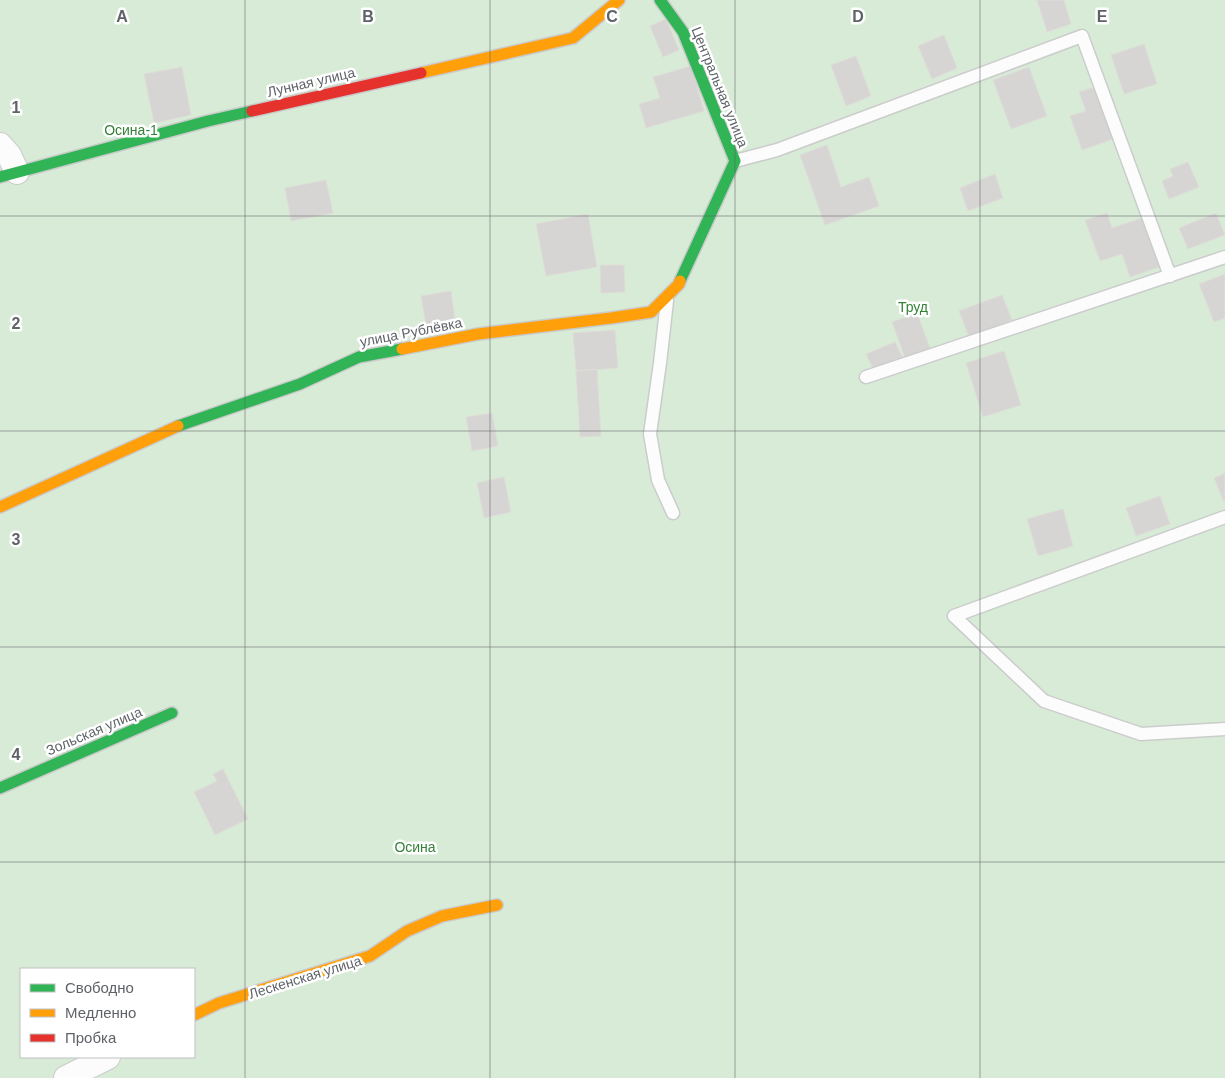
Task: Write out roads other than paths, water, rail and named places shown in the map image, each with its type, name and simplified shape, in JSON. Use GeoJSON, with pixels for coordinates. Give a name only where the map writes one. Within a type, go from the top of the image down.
{"type":"FeatureCollection","features":[{"type":"Feature","properties":{"kind":"street","name":"Лунная улица"},"geometry":{"type":"LineString","coordinates":[[8,175],[208,122],[573,38],[620,0]]}},
{"type":"Feature","properties":{"kind":"street","name":"Центральная улица"},"geometry":{"type":"LineString","coordinates":[[660,0],[683,32],[692,59],[735,161]]}},
{"type":"Feature","properties":{"kind":"street"},"geometry":{"type":"LineString","coordinates":[[0,145],[9,155],[8,175]]}},
{"type":"Feature","properties":{"kind":"street","name":"улица Рублёвка"},"geometry":{"type":"LineString","coordinates":[[0,508],[180,425],[300,384],[359,357],[478,334],[651,312],[680,284],[735,161]]}},
{"type":"Feature","properties":{"kind":"street","name":"Зольская улица"},"geometry":{"type":"LineString","coordinates":[[0,788],[172,713]]}},
{"type":"Feature","properties":{"kind":"street","name":"Лескенская улица"},"geometry":{"type":"LineString","coordinates":[[195,1015],[219,1003],[370,956],[407,931],[442,916],[497,905]]}},
{"type":"Feature","properties":{"kind":"street"},"geometry":{"type":"LineString","coordinates":[[66,1078],[106,1058]]}},
{"type":"Feature","properties":{"kind":"lane"},"geometry":{"type":"LineString","coordinates":[[735,161],[777,150],[1082,36],[1170,276]]}},
{"type":"Feature","properties":{"kind":"lane"},"geometry":{"type":"LineString","coordinates":[[866,377],[1225,257]]}},
{"type":"Feature","properties":{"kind":"lane"},"geometry":{"type":"LineString","coordinates":[[668,296],[650,434],[658,480],[672,513]]}},
{"type":"Feature","properties":{"kind":"lane"},"geometry":{"type":"LineString","coordinates":[[1225,517],[954,616],[1044,701],[1141,734],[1225,729]]}},
{"type":"Feature","properties":{"kind":"park label","name":"Осина-1"},"geometry":{"type":"Point","coordinates":[131,130]}},
{"type":"Feature","properties":{"kind":"park label","name":"Труд"},"geometry":{"type":"Point","coordinates":[913,307]}},
{"type":"Feature","properties":{"kind":"park label","name":"Осина"},"geometry":{"type":"Point","coordinates":[415,847]}}]}
